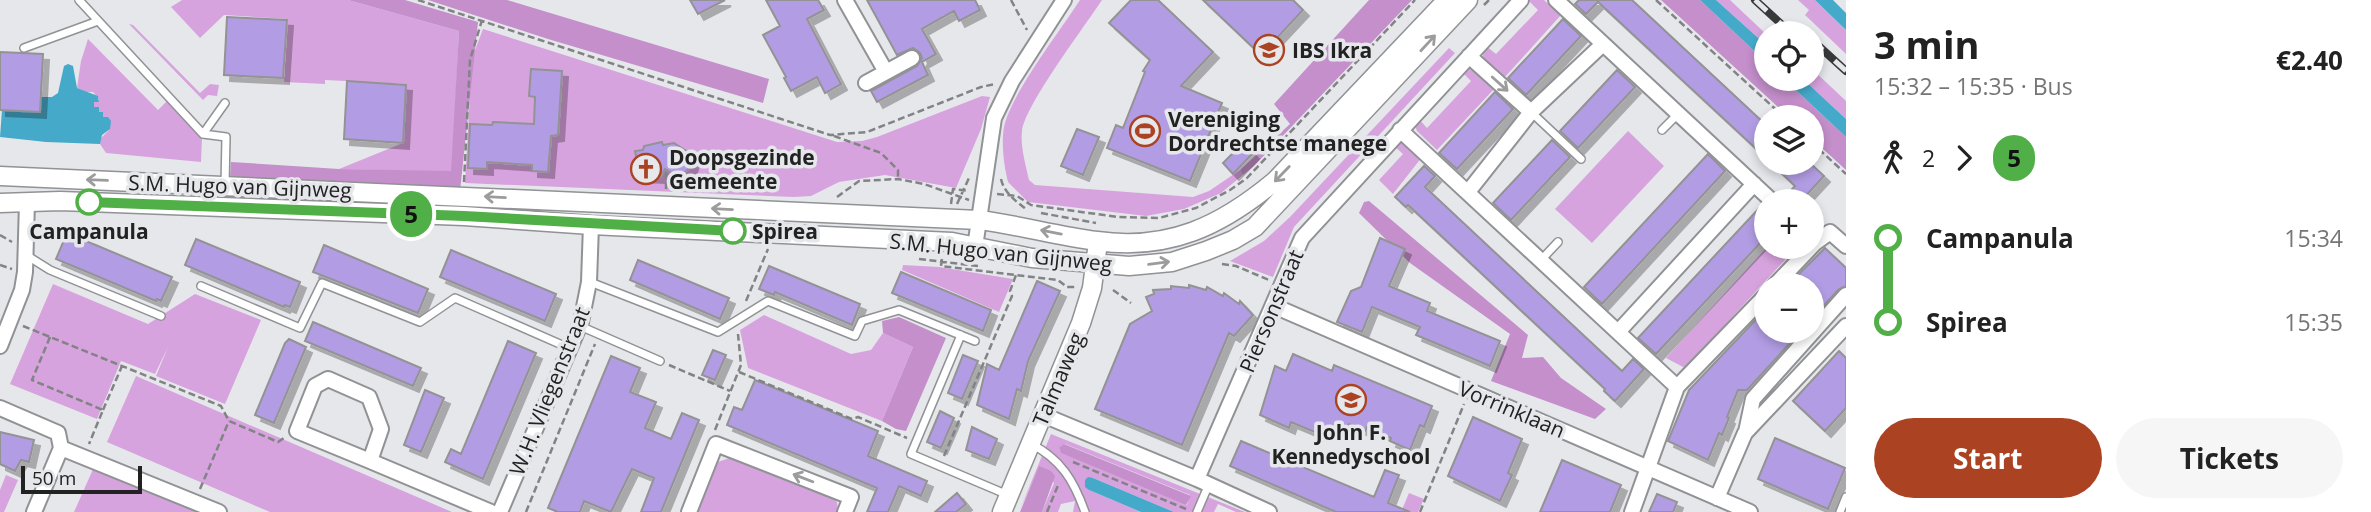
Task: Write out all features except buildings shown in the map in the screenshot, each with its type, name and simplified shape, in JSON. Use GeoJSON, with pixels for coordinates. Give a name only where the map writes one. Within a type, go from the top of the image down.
{"type":"FeatureCollection","features":[{"type":"Feature","properties":{"kind":"street"},"geometry":{"type":"LineString","coordinates":[[845,0],[886,72]]}},
{"type":"Feature","properties":{"kind":"street"},"geometry":{"type":"LineString","coordinates":[[975,247],[991,127],[1012,81],[1064,0]]}},
{"type":"Feature","properties":{"kind":"street"},"geometry":{"type":"LineString","coordinates":[[1383,80],[1447,0]]}},
{"type":"Feature","properties":{"kind":"street"},"geometry":{"type":"LineString","coordinates":[[1383,80],[1468,0]]}},
{"type":"Feature","properties":{"kind":"street","name":"Piersonstraat"},"geometry":{"type":"LineString","coordinates":[[1203,482],[1303,238],[1521,0]]}},
{"type":"Feature","properties":{"kind":"street"},"geometry":{"type":"LineString","coordinates":[[1556,0],[1759,189]]}},
{"type":"Feature","properties":{"kind":"street"},"geometry":{"type":"LineString","coordinates":[[1468,192],[1531,112],[1603,44]]}},
{"type":"Feature","properties":{"kind":"street"},"geometry":{"type":"LineString","coordinates":[[1469,56],[1531,112]]}},
{"type":"Feature","properties":{"kind":"street"},"geometry":{"type":"LineString","coordinates":[[866,83],[912,58]]}},
{"type":"Feature","properties":{"kind":"street","name":"S.M. Hugo van Gijnweg"},"geometry":{"type":"LineString","coordinates":[[0,176],[979,220],[1099,232],[1130,244],[1154,242],[1197,231],[1244,207],[1383,80]]}},
{"type":"Feature","properties":{"kind":"street","name":"S.M. Hugo van Gijnweg"},"geometry":{"type":"LineString","coordinates":[[0,203],[60,201],[464,216],[591,225],[945,242],[1032,258],[1129,266],[1172,261],[1206,251],[1255,227],[1383,80]]}},
{"type":"Feature","properties":{"kind":"street"},"geometry":{"type":"LineString","coordinates":[[1400,130],[1677,387]]}},
{"type":"Feature","properties":{"kind":"street"},"geometry":{"type":"LineString","coordinates":[[1618,332],[1754,184]]}},
{"type":"Feature","properties":{"kind":"street"},"geometry":{"type":"LineString","coordinates":[[0,346],[22,290],[27,202]]}},
{"type":"Feature","properties":{"kind":"street","name":"W.H. Vliegenstraat"},"geometry":{"type":"LineString","coordinates":[[297,431],[501,511],[579,326],[589,282],[591,225]]}},
{"type":"Feature","properties":{"kind":"street","name":"Talmaweg"},"geometry":{"type":"LineString","coordinates":[[1002,512],[1081,323],[1092,288],[1099,232]]}},
{"type":"Feature","properties":{"kind":"street"},"geometry":{"type":"LineString","coordinates":[[1824,236],[1830,232],[1846,246]]}},
{"type":"Feature","properties":{"kind":"street"},"geometry":{"type":"LineString","coordinates":[[1786,273],[1798,259]]}},
{"type":"Feature","properties":{"kind":"street"},"geometry":{"type":"LineString","coordinates":[[1717,498],[1745,433],[1753,399],[1846,295]]}},
{"type":"Feature","properties":{"kind":"street","name":"Vorrinklaan"},"geometry":{"type":"LineString","coordinates":[[1274,306],[1750,512]]}},
{"type":"Feature","properties":{"kind":"street"},"geometry":{"type":"LineString","coordinates":[[1632,512],[1677,387],[1754,307]]}},
{"type":"Feature","properties":{"kind":"street"},"geometry":{"type":"LineString","coordinates":[[1745,433],[1846,326]]}},
{"type":"Feature","properties":{"kind":"street"},"geometry":{"type":"LineString","coordinates":[[297,431],[315,386],[328,379],[369,397],[381,429],[370,461]]}},
{"type":"Feature","properties":{"kind":"street"},"geometry":{"type":"LineString","coordinates":[[0,408],[58,433],[61,448],[34,512]]}},
{"type":"Feature","properties":{"kind":"street"},"geometry":{"type":"LineString","coordinates":[[1043,415],[1269,512]]}},
{"type":"Feature","properties":{"kind":"street"},"geometry":{"type":"LineString","coordinates":[[689,512],[716,444],[851,496],[845,512]]}},
{"type":"Feature","properties":{"kind":"street"},"geometry":{"type":"LineString","coordinates":[[61,448],[219,512]]}},
{"type":"Feature","properties":{"kind":"lane"},"geometry":{"type":"LineString","coordinates":[[79,0],[203,134],[226,137],[225,186]]}},
{"type":"Feature","properties":{"kind":"lane"},"geometry":{"type":"LineString","coordinates":[[24,48],[98,21]]}},
{"type":"Feature","properties":{"kind":"lane"},"geometry":{"type":"LineString","coordinates":[[203,134],[225,103]]}},
{"type":"Feature","properties":{"kind":"lane"},"geometry":{"type":"LineString","coordinates":[[1531,112],[1581,159]]}},
{"type":"Feature","properties":{"kind":"lane"},"geometry":{"type":"LineString","coordinates":[[1662,130],[1679,113]]}},
{"type":"Feature","properties":{"kind":"lane"},"geometry":{"type":"LineString","coordinates":[[1542,259],[1558,242]]}},
{"type":"Feature","properties":{"kind":"lane"},"geometry":{"type":"LineString","coordinates":[[25,254],[50,270],[161,316]]}},
{"type":"Feature","properties":{"kind":"lane"},"geometry":{"type":"LineString","coordinates":[[589,282],[718,332],[768,301],[855,336],[862,321],[899,310],[975,341]]}},
{"type":"Feature","properties":{"kind":"lane"},"geometry":{"type":"LineString","coordinates":[[201,286],[300,328],[322,283],[420,322],[455,298],[569,348]]}},
{"type":"Feature","properties":{"kind":"lane"},"geometry":{"type":"LineString","coordinates":[[579,326],[660,361]]}},
{"type":"Feature","properties":{"kind":"lane"},"geometry":{"type":"LineString","coordinates":[[961,335],[911,454],[1009,495]]}},
{"type":"Feature","properties":{"kind":"lane"},"geometry":{"type":"LineString","coordinates":[[1030,444],[1045,451],[1065,469],[1085,512]]}},
{"type":"Feature","properties":{"kind":"lane"},"geometry":{"type":"LineString","coordinates":[[1194,512],[1203,482]]}},
{"type":"Feature","properties":{"kind":"lane"},"geometry":{"type":"LineString","coordinates":[[1840,512],[1846,497]]}},
{"type":"Feature","properties":{"kind":"path"},"geometry":{"type":"LineString","coordinates":[[418,0],[881,153],[898,170],[898,179]]}},
{"type":"Feature","properties":{"kind":"path"},"geometry":{"type":"LineString","coordinates":[[1012,0],[1036,45]]}},
{"type":"Feature","properties":{"kind":"path"},"geometry":{"type":"LineString","coordinates":[[837,197],[859,181],[898,179],[924,184],[959,196],[1017,196],[1031,205],[1118,217],[1159,218],[1196,208],[1247,178],[1415,0]]}},
{"type":"Feature","properties":{"kind":"path"},"geometry":{"type":"LineString","coordinates":[[1656,0],[1771,105]]}},
{"type":"Feature","properties":{"kind":"path"},"geometry":{"type":"LineString","coordinates":[[463,195],[470,60],[482,20]]}},
{"type":"Feature","properties":{"kind":"path"},"geometry":{"type":"LineString","coordinates":[[831,135],[867,132],[981,87],[1012,81]]}},
{"type":"Feature","properties":{"kind":"path"},"geometry":{"type":"LineString","coordinates":[[1824,154],[1846,174]]}},
{"type":"Feature","properties":{"kind":"path"},"geometry":{"type":"LineString","coordinates":[[666,206],[668,169]]}},
{"type":"Feature","properties":{"kind":"path"},"geometry":{"type":"LineString","coordinates":[[1000,174],[1002,186],[1009,195]]}},
{"type":"Feature","properties":{"kind":"path"},"geometry":{"type":"LineString","coordinates":[[952,219],[959,196],[969,178]]}},
{"type":"Feature","properties":{"kind":"path"},"geometry":{"type":"LineString","coordinates":[[952,219],[953,189],[983,197]]}},
{"type":"Feature","properties":{"kind":"path","name":"S.M. Hugo van Gijnweg"},"geometry":{"type":"LineString","coordinates":[[1009,195],[1027,211],[1017,209]]}},
{"type":"Feature","properties":{"kind":"path","name":"S.M. Hugo van Gijnweg"},"geometry":{"type":"LineString","coordinates":[[1039,212],[1099,232]]}},
{"type":"Feature","properties":{"kind":"path"},"geometry":{"type":"LineString","coordinates":[[716,444],[715,427],[741,365],[737,320],[776,233]]}},
{"type":"Feature","properties":{"kind":"path"},"geometry":{"type":"LineString","coordinates":[[945,242],[941,266],[1058,280],[1068,287],[1113,290],[1131,303]]}},
{"type":"Feature","properties":{"kind":"path"},"geometry":{"type":"LineString","coordinates":[[1214,266],[1225,263],[1273,281]]}},
{"type":"Feature","properties":{"kind":"path"},"geometry":{"type":"LineString","coordinates":[[940,466],[1012,296],[1010,291],[1017,275]]}},
{"type":"Feature","properties":{"kind":"path"},"geometry":{"type":"LineString","coordinates":[[1113,290],[1117,282]]}},
{"type":"Feature","properties":{"kind":"path"},"geometry":{"type":"LineString","coordinates":[[10,320],[220,406],[229,421],[278,442],[297,431]]}},
{"type":"Feature","properties":{"kind":"path"},"geometry":{"type":"LineString","coordinates":[[526,512],[599,334]]}},
{"type":"Feature","properties":{"kind":"path"},"geometry":{"type":"LineString","coordinates":[[50,337],[32,380],[103,410]]}},
{"type":"Feature","properties":{"kind":"path"},"geometry":{"type":"LineString","coordinates":[[660,361],[730,391]]}},
{"type":"Feature","properties":{"kind":"path"},"geometry":{"type":"LineString","coordinates":[[83,457],[122,366]]}},
{"type":"Feature","properties":{"kind":"path"},"geometry":{"type":"LineString","coordinates":[[739,372],[852,419],[859,417],[916,442]]}},
{"type":"Feature","properties":{"kind":"path"},"geometry":{"type":"LineString","coordinates":[[1420,512],[1470,391]]}},
{"type":"Feature","properties":{"kind":"path"},"geometry":{"type":"LineString","coordinates":[[194,501],[229,421]]}},
{"type":"Feature","properties":{"kind":"path"},"geometry":{"type":"LineString","coordinates":[[1047,512],[1070,461],[1194,512]]}},
{"type":"Feature","properties":{"kind":"shaded area"},"geometry":{"type":"Polygon","coordinates":[[[182,0],[348,0],[459,31],[452,172],[339,169],[403,143],[406,84],[325,80],[325,84],[284,82],[288,19],[224,15],[200,38],[171,7],[182,0]]]}},
{"type":"Feature","properties":{"kind":"shaded area"},"geometry":{"type":"Polygon","coordinates":[[[348,0],[405,0],[478,22],[460,191],[230,181],[231,162],[339,169],[451,171],[459,31],[348,0]]]}},
{"type":"Feature","properties":{"kind":"shaded area"},"geometry":{"type":"Polygon","coordinates":[[[428,0],[507,0],[769,79],[763,103],[548,39],[428,0]]]}},
{"type":"Feature","properties":{"kind":"shaded area"},"geometry":{"type":"Polygon","coordinates":[[[1080,0],[1102,0],[1044,85],[1026,119],[1022,143],[1029,180],[1035,185],[1193,197],[1209,191],[1240,170],[1243,175],[1221,193],[1184,209],[1146,216],[1028,202],[1008,182],[1003,140],[1008,113],[1026,80],[1080,0]]]}},
{"type":"Feature","properties":{"kind":"shaded area"},"geometry":{"type":"Polygon","coordinates":[[[1369,0],[1412,0],[1243,175],[1240,170],[1290,124],[1274,104],[1369,0]]]}},
{"type":"Feature","properties":{"kind":"shaded area"},"geometry":{"type":"Polygon","coordinates":[[[1530,0],[1544,0],[1561,15],[1504,78],[1484,60],[1486,46],[1496,54],[1538,10],[1530,0]]]}},
{"type":"Feature","properties":{"kind":"shaded area"},"geometry":{"type":"Polygon","coordinates":[[[1661,0],[1700,0],[1754,51],[1754,85],[1661,0]]]}},
{"type":"Feature","properties":{"kind":"shaded area"},"geometry":{"type":"Polygon","coordinates":[[[1716,0],[1730,0],[1754,23],[1754,34],[1716,0]]]}},
{"type":"Feature","properties":{"kind":"shaded area"},"geometry":{"type":"Polygon","coordinates":[[[1798,0],[1815,0],[1846,30],[1846,54],[1824,33],[1824,21],[1811,21],[1805,15],[1809,10],[1798,0]]]}},
{"type":"Feature","properties":{"kind":"shaded area"},"geometry":{"type":"Polygon","coordinates":[[[129,24],[200,93],[210,84],[219,85],[217,96],[208,95],[203,100],[129,24]]]}},
{"type":"Feature","properties":{"kind":"shaded area"},"geometry":{"type":"Polygon","coordinates":[[[483,29],[837,142],[862,141],[877,137],[982,96],[990,97],[981,129],[956,188],[885,175],[839,182],[811,196],[794,197],[465,183],[472,58],[483,29]]]}},
{"type":"Feature","properties":{"kind":"shaded area"},"geometry":{"type":"Polygon","coordinates":[[[88,39],[158,110],[167,101],[202,137],[201,162],[106,153],[100,139],[109,130],[94,107],[94,102],[99,102],[99,99],[93,92],[77,88],[88,39]]]}},
{"type":"Feature","properties":{"kind":"shaded area"},"geometry":{"type":"Polygon","coordinates":[[[1449,48],[1455,53],[1294,227],[1273,277],[1230,261],[1264,241],[1290,217],[1449,48]]]}},
{"type":"Feature","properties":{"kind":"shaded area"},"geometry":{"type":"Polygon","coordinates":[[[1469,69],[1495,88],[1437,150],[1417,131],[1415,126],[1418,118],[1427,128],[1471,81],[1463,73],[1469,69]]]}},
{"type":"Feature","properties":{"kind":"shaded area"},"geometry":{"type":"Polygon","coordinates":[[[1824,80],[1846,101],[1846,119],[1816,91],[1824,91],[1824,80]]]}},
{"type":"Feature","properties":{"kind":"shaded area"},"geometry":{"type":"Polygon","coordinates":[[[1761,91],[1797,91],[1812,105],[1776,105],[1761,91]]]}},
{"type":"Feature","properties":{"kind":"shaded area"},"geometry":{"type":"Polygon","coordinates":[[[1824,116],[1846,137],[1846,170],[1824,150],[1824,116]]]}},
{"type":"Feature","properties":{"kind":"shaded area"},"geometry":{"type":"Polygon","coordinates":[[[1628,131],[1664,166],[1592,243],[1555,209],[1628,131]]]}},
{"type":"Feature","properties":{"kind":"shaded area"},"geometry":{"type":"Polygon","coordinates":[[[1407,143],[1422,157],[1393,194],[1379,180],[1403,154],[1394,146],[1407,143]]]}},
{"type":"Feature","properties":{"kind":"shaded area"},"geometry":{"type":"Polygon","coordinates":[[[1369,201],[1528,335],[1522,358],[1543,357],[1561,378],[1606,409],[1595,419],[1491,381],[1510,334],[1410,263],[1359,213],[1364,202],[1369,201]]]}},
{"type":"Feature","properties":{"kind":"shaded area"},"geometry":{"type":"Polygon","coordinates":[[[1756,259],[1786,259],[1773,273],[1754,273],[1754,293],[1685,368],[1666,358],[1756,259]]]}},
{"type":"Feature","properties":{"kind":"shaded area"},"geometry":{"type":"Polygon","coordinates":[[[903,265],[939,267],[1013,279],[999,312],[902,270],[903,265]]]}},
{"type":"Feature","properties":{"kind":"shaded area"},"geometry":{"type":"Polygon","coordinates":[[[53,284],[148,324],[195,294],[261,320],[225,404],[156,376],[168,347],[155,374],[121,361],[97,419],[10,384],[53,284]]]}},
{"type":"Feature","properties":{"kind":"shaded area"},"geometry":{"type":"Polygon","coordinates":[[[764,315],[851,354],[871,350],[883,333],[913,347],[882,421],[748,368],[740,330],[764,315]]]}},
{"type":"Feature","properties":{"kind":"shaded area"},"geometry":{"type":"Polygon","coordinates":[[[899,317],[946,338],[906,431],[882,421],[913,347],[883,333],[882,321],[899,317]]]}},
{"type":"Feature","properties":{"kind":"shaded area"},"geometry":{"type":"Polygon","coordinates":[[[136,376],[452,512],[270,512],[107,442],[136,376]]]}},
{"type":"Feature","properties":{"kind":"shaded area"},"geometry":{"type":"Polygon","coordinates":[[[1051,434],[1245,512],[1236,512],[1218,504],[1214,512],[1174,512],[1093,478],[1089,490],[1141,512],[1073,512],[1075,501],[1061,504],[1058,512],[1042,512],[1054,483],[1039,467],[1019,512],[1051,434]],[[1065,444],[1059,449],[1062,453],[1187,505],[1190,495],[1065,444]]]}},
{"type":"Feature","properties":{"kind":"shaded area"},"geometry":{"type":"Polygon","coordinates":[[[1064,444],[1191,496],[1186,505],[1061,453],[1059,448],[1064,444]]]}},
{"type":"Feature","properties":{"kind":"shaded area"},"geometry":{"type":"Polygon","coordinates":[[[732,457],[832,497],[837,502],[838,512],[697,512],[718,462],[732,457]]]}},
{"type":"Feature","properties":{"kind":"shaded area"},"geometry":{"type":"Polygon","coordinates":[[[1039,466],[1051,471],[1055,476],[1042,512],[1020,512],[1039,466]]]}},
{"type":"Feature","properties":{"kind":"shaded area"},"geometry":{"type":"Polygon","coordinates":[[[94,467],[200,512],[74,512],[94,467]]]}},
{"type":"Feature","properties":{"kind":"shaded area"},"geometry":{"type":"Polygon","coordinates":[[[6,475],[18,480],[4,512],[0,512],[0,490],[6,475]]]}},
{"type":"Feature","properties":{"kind":"shaded area"},"geometry":{"type":"Polygon","coordinates":[[[1409,493],[1424,499],[1418,512],[1401,512],[1409,493]]]}},
{"type":"Feature","properties":{"kind":"water"},"geometry":{"type":"Polygon","coordinates":[[[1700,0],[1716,0],[1754,34],[1754,51],[1700,0]]]}},
{"type":"Feature","properties":{"kind":"water"},"geometry":{"type":"Polygon","coordinates":[[[1815,0],[1833,0],[1846,13],[1846,30],[1815,0]]]}},
{"type":"Feature","properties":{"kind":"water"},"geometry":{"type":"Polygon","coordinates":[[[64,66],[73,66],[77,88],[98,96],[99,102],[94,102],[94,107],[99,107],[103,117],[108,117],[111,121],[110,129],[102,135],[100,144],[0,137],[2,110],[40,112],[41,97],[52,97],[58,93],[64,66]]]}},
{"type":"Feature","properties":{"kind":"water"},"geometry":{"type":"Polygon","coordinates":[[[1797,91],[1816,91],[1846,119],[1846,137],[1824,116],[1824,105],[1812,105],[1797,91]]]}},
{"type":"Feature","properties":{"kind":"water"},"geometry":{"type":"Polygon","coordinates":[[[1088,477],[1174,512],[1141,512],[1089,490],[1085,487],[1088,477]]]}},
{"type":"Feature","properties":{"kind":"railway"},"geometry":{"type":"LineString","coordinates":[[1755,0],[1778,21]]}},
{"type":"Feature","properties":{"kind":"railway"},"geometry":{"type":"LineString","coordinates":[[1824,51],[1846,71]]}},
{"type":"Feature","properties":{"kind":"bus line","name":"5"},"geometry":{"type":"LineString","coordinates":[[89,202],[464,216],[733,231]]}},
{"type":"Feature","properties":{"kind":"place","name":"IBS Ikra"},"geometry":{"type":"Point","coordinates":[1269,50]}},
{"type":"Feature","properties":{"kind":"place","name":"Vereniging Dordrechtse manege"},"geometry":{"type":"Point","coordinates":[1145,131]}},
{"type":"Feature","properties":{"kind":"place","name":"Doopsgezinde Gemeente"},"geometry":{"type":"Point","coordinates":[646,169]}},
{"type":"Feature","properties":{"kind":"place","name":"Campanula"},"geometry":{"type":"Point","coordinates":[89,202]}},
{"type":"Feature","properties":{"kind":"place","name":"Spirea"},"geometry":{"type":"Point","coordinates":[733,231]}},
{"type":"Feature","properties":{"kind":"place","name":"John F. Kennedyschool"},"geometry":{"type":"Point","coordinates":[1351,400]}}]}
